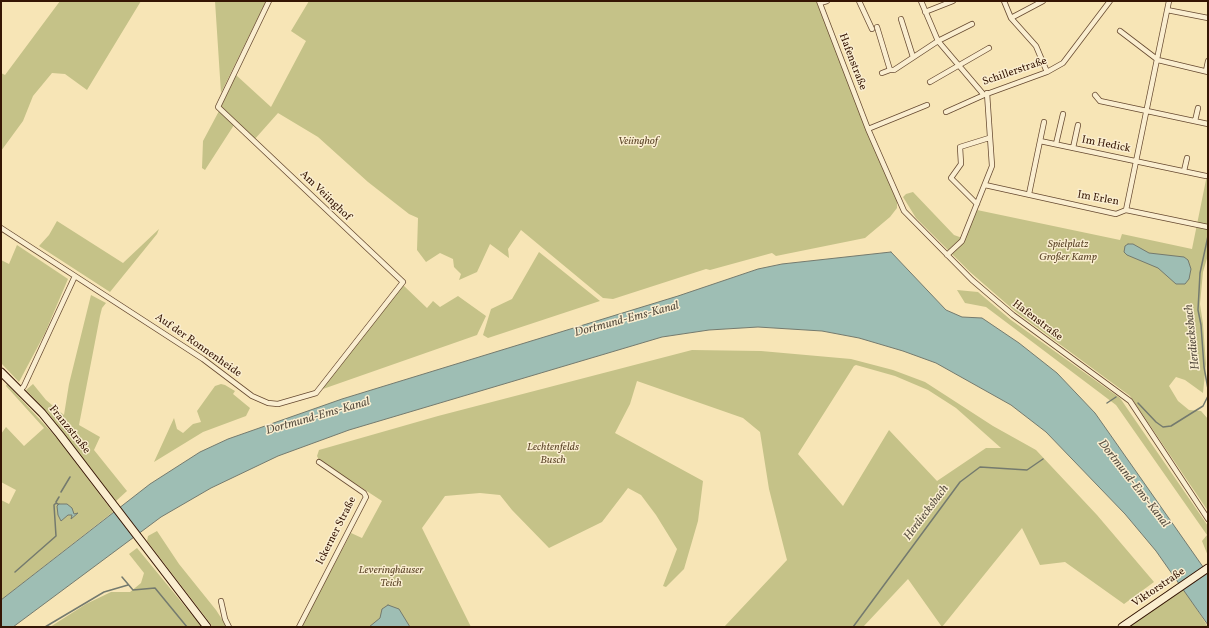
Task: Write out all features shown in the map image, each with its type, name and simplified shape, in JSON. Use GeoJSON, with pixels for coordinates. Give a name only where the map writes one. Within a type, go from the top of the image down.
{"type":"FeatureCollection","features":[{"type":"Feature","properties":{"kind":"main road","name":"Franzstraße"},"geometry":{"type":"LineString","coordinates":[[1,372],[51,424],[207,627]]}},
{"type":"Feature","properties":{"kind":"main road","name":"Viktorstraße"},"geometry":{"type":"LineString","coordinates":[[1122,627],[1208,568]]}},
{"type":"Feature","properties":{"kind":"street","name":"Am Veiinghof"},"geometry":{"type":"LineString","coordinates":[[269,1],[218,107],[403,282],[316,393]]}},
{"type":"Feature","properties":{"kind":"street"},"geometry":{"type":"LineString","coordinates":[[819,2],[827,1]]}},
{"type":"Feature","properties":{"kind":"street"},"geometry":{"type":"LineString","coordinates":[[859,1],[874,28],[890,70]]}},
{"type":"Feature","properties":{"kind":"street","name":"Schillerstraße"},"geometry":{"type":"LineString","coordinates":[[921,1],[938,41],[958,65],[986,94],[1047,72],[1062,63],[1110,1]]}},
{"type":"Feature","properties":{"kind":"street"},"geometry":{"type":"LineString","coordinates":[[926,12],[953,1]]}},
{"type":"Feature","properties":{"kind":"street"},"geometry":{"type":"LineString","coordinates":[[1004,1],[1011,18],[1036,46],[1047,72]]}},
{"type":"Feature","properties":{"kind":"street"},"geometry":{"type":"LineString","coordinates":[[1011,18],[1043,1]]}},
{"type":"Feature","properties":{"kind":"street"},"geometry":{"type":"LineString","coordinates":[[1126,210],[1135,160],[1158,60],[1169,1]]}},
{"type":"Feature","properties":{"kind":"street","name":"Hafenstraße"},"geometry":{"type":"LineString","coordinates":[[819,2],[868,129],[904,211],[972,280],[1013,315],[1130,401],[1208,518]]}},
{"type":"Feature","properties":{"kind":"street"},"geometry":{"type":"LineString","coordinates":[[1167,10],[1208,18]]}},
{"type":"Feature","properties":{"kind":"street"},"geometry":{"type":"LineString","coordinates":[[901,19],[913,57]]}},
{"type":"Feature","properties":{"kind":"street"},"geometry":{"type":"LineString","coordinates":[[882,73],[898,67],[938,41],[972,24]]}},
{"type":"Feature","properties":{"kind":"street"},"geometry":{"type":"LineString","coordinates":[[1120,31],[1158,60],[1207,71],[1208,61]]}},
{"type":"Feature","properties":{"kind":"street"},"geometry":{"type":"LineString","coordinates":[[930,82],[989,48]]}},
{"type":"Feature","properties":{"kind":"street"},"geometry":{"type":"LineString","coordinates":[[946,112],[986,94],[992,166],[962,241],[947,255]]}},
{"type":"Feature","properties":{"kind":"street"},"geometry":{"type":"LineString","coordinates":[[1095,95],[1100,101],[1208,124]]}},
{"type":"Feature","properties":{"kind":"street"},"geometry":{"type":"LineString","coordinates":[[868,129],[927,105]]}},
{"type":"Feature","properties":{"kind":"street"},"geometry":{"type":"LineString","coordinates":[[1195,121],[1198,108]]}},
{"type":"Feature","properties":{"kind":"street"},"geometry":{"type":"LineString","coordinates":[[1056,144],[1063,114]]}},
{"type":"Feature","properties":{"kind":"street"},"geometry":{"type":"LineString","coordinates":[[1029,194],[1044,122]]}},
{"type":"Feature","properties":{"kind":"street","name":"Im Hedick"},"geometry":{"type":"LineString","coordinates":[[1073,148],[1078,125]]}},
{"type":"Feature","properties":{"kind":"street"},"geometry":{"type":"LineString","coordinates":[[977,204],[951,178],[961,164],[960,147],[989,138]]}},
{"type":"Feature","properties":{"kind":"street","name":"Im Hedick"},"geometry":{"type":"LineString","coordinates":[[1040,141],[1206,176]]}},
{"type":"Feature","properties":{"kind":"street"},"geometry":{"type":"LineString","coordinates":[[1184,171],[1187,158]]}},
{"type":"Feature","properties":{"kind":"street","name":"Im Erlen"},"geometry":{"type":"LineString","coordinates":[[985,185],[1116,214],[1126,210],[1207,227]]}},
{"type":"Feature","properties":{"kind":"street","name":"Auf der Ronnenheide"},"geometry":{"type":"LineString","coordinates":[[1,228],[203,359],[260,400],[278,404],[316,393]]}},
{"type":"Feature","properties":{"kind":"street"},"geometry":{"type":"LineString","coordinates":[[20,391],[24,386],[76,276]]}},
{"type":"Feature","properties":{"kind":"street","name":"Ickerner Straße"},"geometry":{"type":"LineString","coordinates":[[300,627],[366,498],[364,493],[319,462]]}},
{"type":"Feature","properties":{"kind":"street"},"geometry":{"type":"LineString","coordinates":[[221,602],[225,619],[229,627]]}},
{"type":"Feature","properties":{"kind":"green space"},"geometry":{"type":"Polygon","coordinates":[[[60,1],[141,1],[87,90],[65,74],[52,73],[33,96],[23,121],[1,151],[1,73],[5,75],[60,1]]]}},
{"type":"Feature","properties":{"kind":"green space"},"geometry":{"type":"Polygon","coordinates":[[[215,1],[266,1],[221,93],[215,1]]]}},
{"type":"Feature","properties":{"kind":"green space","name":"Veiinghof"},"geometry":{"type":"Polygon","coordinates":[[[309,1],[816,1],[897,194],[897,208],[890,217],[865,238],[776,256],[772,253],[710,270],[706,269],[613,299],[603,298],[521,230],[508,249],[509,258],[490,244],[477,272],[459,280],[461,274],[454,267],[453,259],[440,253],[426,262],[417,250],[418,218],[409,214],[368,182],[318,137],[278,113],[254,140],[221,107],[236,75],[271,107],[306,41],[291,31],[309,1]]]}},
{"type":"Feature","properties":{"kind":"green space"},"geometry":{"type":"Polygon","coordinates":[[[219,111],[234,125],[205,170],[202,168],[203,141],[219,111]]]}},
{"type":"Feature","properties":{"kind":"green space","name":"Spielplatz Großer Kamp"},"geometry":{"type":"Polygon","coordinates":[[[1208,170],[1208,255],[1203,272],[1200,304],[1206,364],[1203,393],[1185,380],[1176,377],[1169,386],[1178,401],[1189,410],[1201,411],[1208,419],[1208,511],[1130,396],[1016,312],[970,272],[916,218],[903,197],[906,194],[913,192],[954,235],[965,239],[977,210],[1120,240],[1122,234],[1192,249],[1208,170]]]}},
{"type":"Feature","properties":{"kind":"green space"},"geometry":{"type":"Polygon","coordinates":[[[57,221],[123,263],[159,229],[157,234],[110,292],[39,246],[49,235],[57,221]]]}},
{"type":"Feature","properties":{"kind":"green space"},"geometry":{"type":"Polygon","coordinates":[[[17,245],[68,279],[45,333],[19,382],[1,363],[1,260],[9,264],[17,245]]]}},
{"type":"Feature","properties":{"kind":"green space"},"geometry":{"type":"Polygon","coordinates":[[[539,252],[600,301],[488,338],[483,335],[491,309],[512,299],[539,252]]]}},
{"type":"Feature","properties":{"kind":"green space"},"geometry":{"type":"Polygon","coordinates":[[[403,285],[427,308],[433,301],[440,307],[458,296],[486,316],[477,335],[320,390],[403,285]]]}},
{"type":"Feature","properties":{"kind":"green space"},"geometry":{"type":"Polygon","coordinates":[[[957,290],[978,292],[1011,320],[1120,398],[1208,526],[1208,556],[1202,541],[1207,535],[1116,405],[986,307],[965,303],[957,290]]]}},
{"type":"Feature","properties":{"kind":"green space"},"geometry":{"type":"Polygon","coordinates":[[[91,295],[106,303],[102,308],[100,316],[79,425],[100,437],[94,450],[127,491],[116,501],[48,413],[26,390],[33,384],[46,400],[64,415],[69,384],[91,295]]]}},
{"type":"Feature","properties":{"kind":"green space"},"geometry":{"type":"Polygon","coordinates":[[[692,350],[761,351],[851,359],[893,370],[925,382],[993,426],[1036,450],[1097,515],[1154,582],[1124,604],[1065,562],[1040,565],[1022,528],[942,627],[908,579],[863,627],[724,627],[787,560],[769,489],[760,432],[743,418],[637,381],[630,404],[615,433],[703,481],[698,521],[684,569],[666,587],[663,586],[677,549],[656,515],[641,495],[628,488],[602,522],[549,548],[512,510],[500,495],[480,493],[445,496],[422,528],[471,627],[301,627],[351,533],[362,538],[382,501],[319,460],[317,456],[319,450],[438,416],[692,350]],[[856,365],[854,366],[798,454],[843,506],[889,430],[937,481],[986,448],[1001,448],[956,408],[928,390],[895,376],[856,365]]]}},
{"type":"Feature","properties":{"kind":"green space"},"geometry":{"type":"Polygon","coordinates":[[[7,384],[57,438],[113,512],[1,600],[1,500],[9,504],[16,490],[1,482],[1,434],[6,427],[24,446],[44,428],[6,386],[7,384]],[[58,504],[58,515],[61,521],[67,515],[73,515],[72,518],[75,515],[66,504],[58,504]]]}},
{"type":"Feature","properties":{"kind":"green space"},"geometry":{"type":"Polygon","coordinates":[[[221,384],[235,391],[233,394],[250,408],[246,416],[203,432],[154,462],[174,418],[177,429],[183,433],[193,424],[201,422],[197,411],[215,386],[221,384]]]}},
{"type":"Feature","properties":{"kind":"green space"},"geometry":{"type":"Polygon","coordinates":[[[157,531],[179,564],[216,610],[227,627],[213,627],[147,541],[148,536],[157,531]]]}},
{"type":"Feature","properties":{"kind":"green space"},"geometry":{"type":"Polygon","coordinates":[[[137,548],[202,627],[50,627],[86,604],[111,592],[130,592],[141,583],[144,573],[129,554],[137,548]]]}},
{"type":"Feature","properties":{"kind":"green space"},"geometry":{"type":"Polygon","coordinates":[[[1184,589],[1208,627],[1128,627],[1179,593],[1184,589]]]}},
{"type":"Feature","properties":{"kind":"water"},"geometry":{"type":"Polygon","coordinates":[[[1128,244],[1133,244],[1149,253],[1184,257],[1188,260],[1191,269],[1189,279],[1185,284],[1176,284],[1158,268],[1127,255],[1124,252],[1125,246],[1128,244]]]}},
{"type":"Feature","properties":{"kind":"water","name":"Dortmund-Ems-Kanal"},"geometry":{"type":"Polygon","coordinates":[[[891,252],[946,310],[962,317],[982,318],[1019,343],[1057,373],[1095,413],[1208,574],[1208,625],[1156,551],[1125,514],[1046,432],[1011,405],[936,363],[903,351],[859,338],[822,331],[758,327],[709,330],[662,337],[349,430],[278,456],[211,488],[161,517],[13,627],[1,627],[1,600],[150,484],[200,452],[228,439],[342,399],[678,296],[758,269],[782,264],[891,252]]]}},
{"type":"Feature","properties":{"kind":"water"},"geometry":{"type":"Polygon","coordinates":[[[59,504],[67,504],[72,508],[74,514],[78,513],[71,519],[72,515],[68,515],[61,521],[58,515],[57,506],[59,504]]]}},
{"type":"Feature","properties":{"kind":"water"},"geometry":{"type":"Polygon","coordinates":[[[388,605],[399,609],[410,627],[369,627],[380,618],[382,609],[388,605]]]}},
{"type":"Feature","properties":{"kind":"waterway","name":"Herdiecksbach"},"geometry":{"type":"LineString","coordinates":[[1208,236],[1200,273],[1198,310],[1201,325],[1204,367],[1208,389]]}},
{"type":"Feature","properties":{"kind":"waterway","name":"Herdiecksbach"},"geometry":{"type":"LineString","coordinates":[[1138,403],[1156,422],[1163,427],[1171,426],[1203,406],[1208,396]]}},
{"type":"Feature","properties":{"kind":"waterway","name":"Herdiecksbach"},"geometry":{"type":"LineString","coordinates":[[1107,403],[1116,397]]}},
{"type":"Feature","properties":{"kind":"waterway","name":"Herdiecksbach"},"geometry":{"type":"LineString","coordinates":[[853,627],[960,482],[980,467],[1027,470],[1043,459]]}},
{"type":"Feature","properties":{"kind":"waterway"},"geometry":{"type":"LineString","coordinates":[[61,492],[70,477]]}},
{"type":"Feature","properties":{"kind":"waterway"},"geometry":{"type":"LineString","coordinates":[[56,502],[59,497]]}},
{"type":"Feature","properties":{"kind":"waterway"},"geometry":{"type":"LineString","coordinates":[[15,572],[56,536],[54,505],[56,503],[58,504]]}},
{"type":"Feature","properties":{"kind":"waterway"},"geometry":{"type":"LineString","coordinates":[[122,577],[133,590],[155,588],[187,627]]}},
{"type":"Feature","properties":{"kind":"waterway"},"geometry":{"type":"LineString","coordinates":[[45,627],[104,592],[128,585]]}},
{"type":"Feature","properties":{"kind":"park label","name":"Lechtenfelds Busch"},"geometry":{"type":"Point","coordinates":[553,454]}},
{"type":"Feature","properties":{"kind":"park label","name":"Leveringhäuser Teich"},"geometry":{"type":"Point","coordinates":[391,577]}}]}
